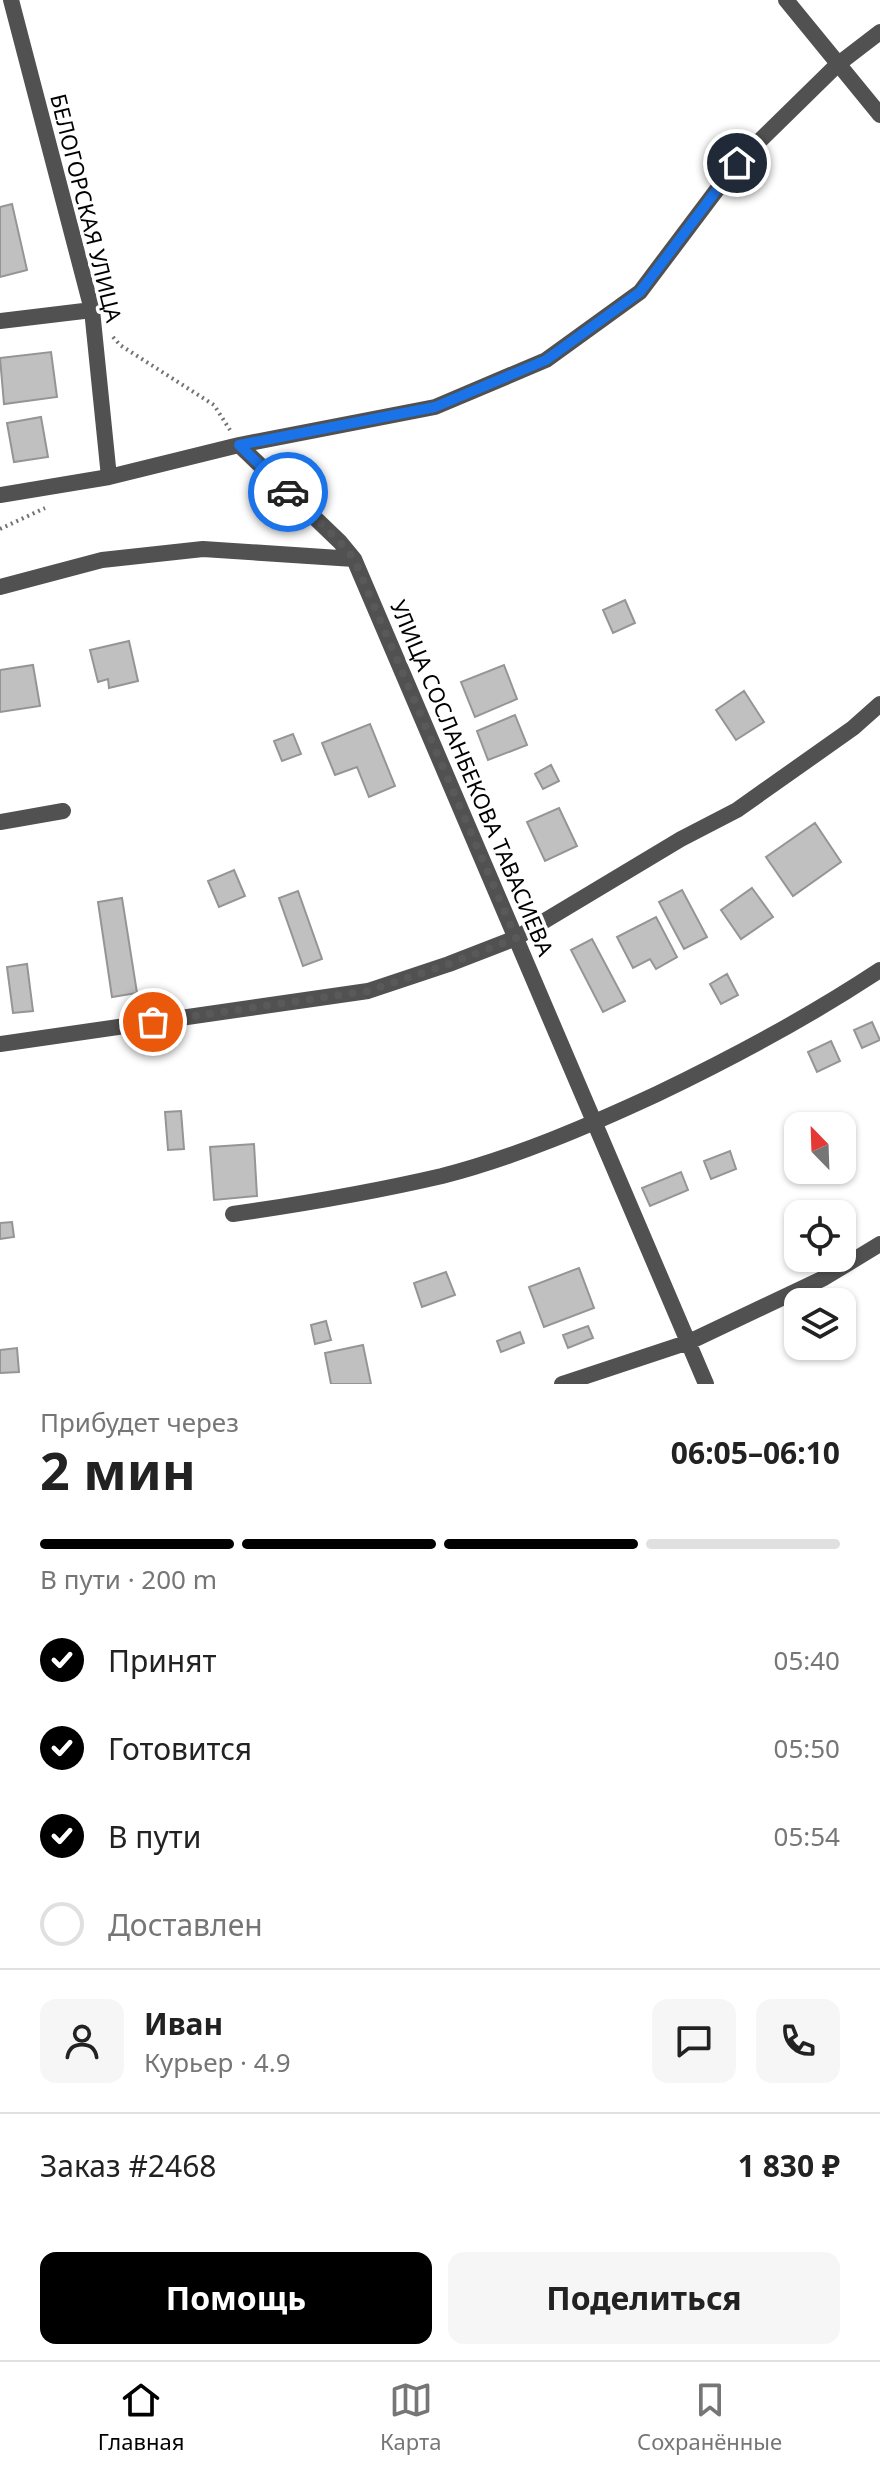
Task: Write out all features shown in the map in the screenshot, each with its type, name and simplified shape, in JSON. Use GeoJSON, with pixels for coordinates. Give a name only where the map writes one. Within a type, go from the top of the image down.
{"type":"FeatureCollection","features":[{"type":"Feature","properties":{"kind":"street","name":"БЕЛОГОРСКАЯ УЛИЦА"},"geometry":{"type":"LineString","coordinates":[[11,0],[92,310],[109,477]]}},
{"type":"Feature","properties":{"kind":"street"},"geometry":{"type":"LineString","coordinates":[[786,0],[880,115]]}},
{"type":"Feature","properties":{"kind":"street"},"geometry":{"type":"LineString","coordinates":[[0,495],[109,477],[239,445],[435,407],[546,360],[640,292],[737,163],[837,65],[880,32]]}},
{"type":"Feature","properties":{"kind":"street"},"geometry":{"type":"LineString","coordinates":[[0,321],[92,310]]}},
{"type":"Feature","properties":{"kind":"street","name":"УЛИЦА СОСЛАНБЕКОВА ТАВАСИЕВА"},"geometry":{"type":"LineString","coordinates":[[239,445],[354,559],[706,1384]]}},
{"type":"Feature","properties":{"kind":"street"},"geometry":{"type":"LineString","coordinates":[[0,587],[102,560],[203,549],[354,559]]}},
{"type":"Feature","properties":{"kind":"street"},"geometry":{"type":"LineString","coordinates":[[0,1044],[368,991],[449,964],[516,938],[681,839],[737,810],[853,728],[880,704]]}},
{"type":"Feature","properties":{"kind":"street"},"geometry":{"type":"LineString","coordinates":[[0,822],[63,811]]}},
{"type":"Feature","properties":{"kind":"street"},"geometry":{"type":"LineString","coordinates":[[233,1214],[320,1202],[444,1175],[513,1154],[594,1123],[764,1040],[802,1020],[880,970]]}},
{"type":"Feature","properties":{"kind":"street"},"geometry":{"type":"LineString","coordinates":[[562,1384],[689,1342],[824,1278],[880,1244]]}},
{"type":"Feature","properties":{"kind":"path"},"geometry":{"type":"LineString","coordinates":[[92,310],[120,345],[214,405],[239,445]]}},
{"type":"Feature","properties":{"kind":"building"},"geometry":{"type":"Polygon","coordinates":[[[12,204],[27,270],[0,277],[0,207],[12,204]]]}},
{"type":"Feature","properties":{"kind":"building"},"geometry":{"type":"Polygon","coordinates":[[[51,352],[57,397],[4,404],[0,358],[51,352]]]}},
{"type":"Feature","properties":{"kind":"building"},"geometry":{"type":"Polygon","coordinates":[[[41,417],[48,457],[14,462],[7,423],[41,417]]]}},
{"type":"Feature","properties":{"kind":"building"},"geometry":{"type":"Polygon","coordinates":[[[625,600],[635,623],[613,633],[603,610],[625,600]]]}},
{"type":"Feature","properties":{"kind":"building"},"geometry":{"type":"Polygon","coordinates":[[[129,641],[138,681],[109,688],[108,679],[98,682],[90,650],[129,641]]]}},
{"type":"Feature","properties":{"kind":"building"},"geometry":{"type":"Polygon","coordinates":[[[33,665],[40,706],[0,712],[0,670],[33,665]]]}},
{"type":"Feature","properties":{"kind":"building"},"geometry":{"type":"Polygon","coordinates":[[[504,665],[517,699],[475,717],[461,682],[504,665]]]}},
{"type":"Feature","properties":{"kind":"building"},"geometry":{"type":"Polygon","coordinates":[[[744,691],[764,722],[736,740],[716,710],[744,691]]]}},
{"type":"Feature","properties":{"kind":"building"},"geometry":{"type":"Polygon","coordinates":[[[515,715],[527,745],[488,760],[477,731],[515,715]]]}},
{"type":"Feature","properties":{"kind":"building"},"geometry":{"type":"Polygon","coordinates":[[[370,724],[395,786],[369,797],[357,767],[335,775],[322,743],[370,724]]]}},
{"type":"Feature","properties":{"kind":"building"},"geometry":{"type":"Polygon","coordinates":[[[293,734],[301,754],[282,761],[274,741],[293,734]]]}},
{"type":"Feature","properties":{"kind":"building"},"geometry":{"type":"Polygon","coordinates":[[[551,765],[559,781],[543,789],[535,774],[551,765]]]}},
{"type":"Feature","properties":{"kind":"building"},"geometry":{"type":"Polygon","coordinates":[[[559,808],[577,846],[545,861],[527,822],[559,808]]]}},
{"type":"Feature","properties":{"kind":"building"},"geometry":{"type":"Polygon","coordinates":[[[815,823],[841,862],[793,896],[766,857],[815,823]]]}},
{"type":"Feature","properties":{"kind":"building"},"geometry":{"type":"Polygon","coordinates":[[[234,870],[245,896],[219,907],[208,881],[234,870]]]}},
{"type":"Feature","properties":{"kind":"building"},"geometry":{"type":"Polygon","coordinates":[[[752,888],[773,917],[741,939],[721,910],[752,888]]]}},
{"type":"Feature","properties":{"kind":"building"},"geometry":{"type":"Polygon","coordinates":[[[682,890],[707,937],[684,949],[659,902],[682,890]]]}},
{"type":"Feature","properties":{"kind":"building"},"geometry":{"type":"Polygon","coordinates":[[[298,891],[322,959],[303,966],[279,898],[298,891]]]}},
{"type":"Feature","properties":{"kind":"building"},"geometry":{"type":"Polygon","coordinates":[[[122,898],[137,993],[112,997],[98,902],[122,898]]]}},
{"type":"Feature","properties":{"kind":"building"},"geometry":{"type":"Polygon","coordinates":[[[656,917],[677,957],[656,969],[650,959],[633,968],[617,937],[656,917]]]}},
{"type":"Feature","properties":{"kind":"building"},"geometry":{"type":"Polygon","coordinates":[[[592,939],[625,1001],[603,1012],[571,950],[592,939]]]}},
{"type":"Feature","properties":{"kind":"building"},"geometry":{"type":"Polygon","coordinates":[[[27,964],[33,1011],[13,1013],[7,967],[27,964]]]}},
{"type":"Feature","properties":{"kind":"building"},"geometry":{"type":"Polygon","coordinates":[[[727,974],[738,995],[721,1004],[710,984],[727,974]]]}},
{"type":"Feature","properties":{"kind":"building"},"geometry":{"type":"Polygon","coordinates":[[[872,1022],[880,1040],[862,1048],[854,1030],[872,1022]]]}},
{"type":"Feature","properties":{"kind":"building"},"geometry":{"type":"Polygon","coordinates":[[[831,1041],[840,1061],[817,1072],[808,1052],[831,1041]]]}},
{"type":"Feature","properties":{"kind":"building"},"geometry":{"type":"Polygon","coordinates":[[[181,1111],[184,1149],[168,1150],[165,1112],[181,1111]]]}},
{"type":"Feature","properties":{"kind":"building"},"geometry":{"type":"Polygon","coordinates":[[[254,1144],[257,1196],[214,1200],[210,1147],[254,1144]]]}},
{"type":"Feature","properties":{"kind":"building"},"geometry":{"type":"Polygon","coordinates":[[[730,1151],[736,1169],[711,1179],[704,1161],[730,1151]]]}},
{"type":"Feature","properties":{"kind":"building"},"geometry":{"type":"Polygon","coordinates":[[[681,1172],[688,1190],[650,1206],[642,1188],[681,1172]]]}},
{"type":"Feature","properties":{"kind":"building"},"geometry":{"type":"Polygon","coordinates":[[[12,1222],[14,1237],[0,1239],[0,1223],[12,1222]]]}},
{"type":"Feature","properties":{"kind":"building"},"geometry":{"type":"Polygon","coordinates":[[[579,1268],[594,1308],[544,1327],[529,1287],[579,1268]]]}},
{"type":"Feature","properties":{"kind":"building"},"geometry":{"type":"Polygon","coordinates":[[[446,1272],[455,1295],[422,1307],[414,1283],[446,1272]]]}},
{"type":"Feature","properties":{"kind":"building"},"geometry":{"type":"Polygon","coordinates":[[[326,1321],[331,1340],[315,1344],[311,1325],[326,1321]]]}},
{"type":"Feature","properties":{"kind":"building"},"geometry":{"type":"Polygon","coordinates":[[[588,1326],[593,1338],[568,1348],[563,1335],[588,1326]]]}},
{"type":"Feature","properties":{"kind":"building"},"geometry":{"type":"Polygon","coordinates":[[[520,1332],[524,1343],[501,1352],[497,1341],[520,1332]]]}},
{"type":"Feature","properties":{"kind":"building"},"geometry":{"type":"Polygon","coordinates":[[[363,1345],[371,1384],[331,1384],[325,1353],[363,1345]]]}},
{"type":"Feature","properties":{"kind":"building"},"geometry":{"type":"Polygon","coordinates":[[[17,1348],[19,1372],[0,1373],[0,1350],[17,1348]]]}},
{"type":"Feature","properties":{"kind":"way so far"},"geometry":{"type":"LineString","coordinates":[[153,1022],[368,991],[516,938],[354,559],[288,492]]}},
{"type":"Feature","properties":{"kind":"route"},"geometry":{"type":"LineString","coordinates":[[288,492],[239,445],[435,407],[546,360],[640,292],[737,163]]}}]}
